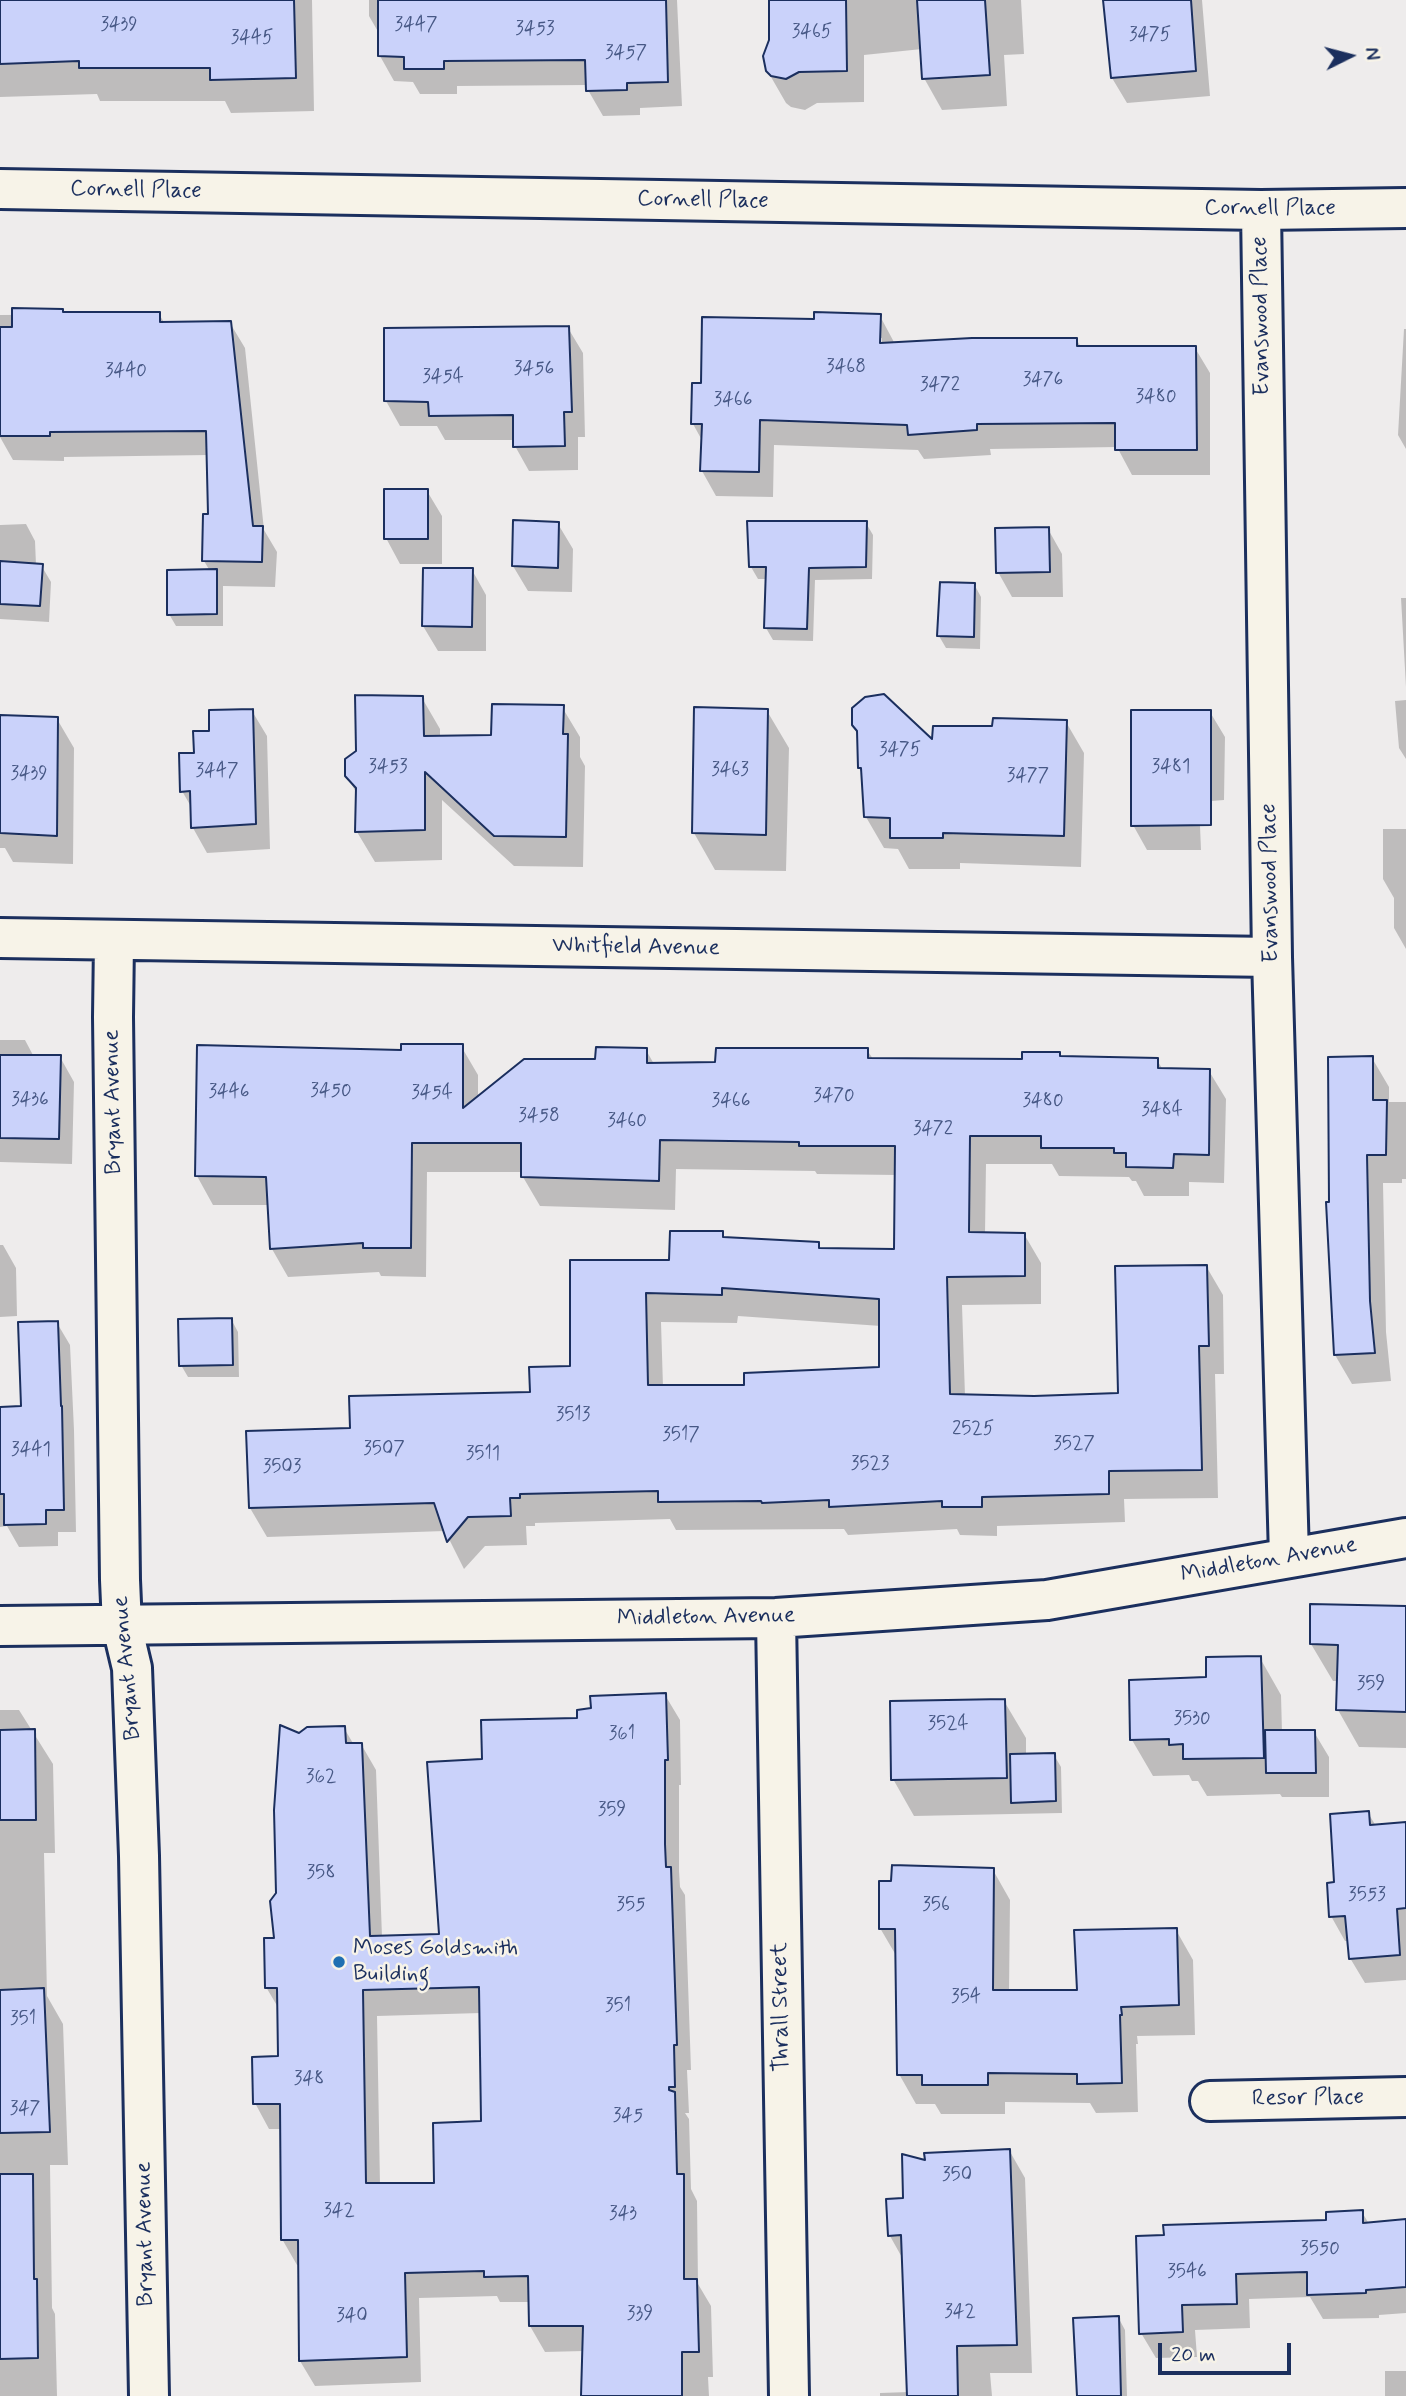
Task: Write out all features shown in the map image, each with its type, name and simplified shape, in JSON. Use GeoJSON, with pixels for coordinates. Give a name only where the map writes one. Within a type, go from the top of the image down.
{"type":"FeatureCollection","features":[{"type":"Feature","properties":{"kind":"street","name":"Cornell Place"},"geometry":{"type":"LineString","coordinates":[[0,189],[1261,210],[1406,208]]}},
{"type":"Feature","properties":{"kind":"street","name":"Evanswood Place"},"geometry":{"type":"LineString","coordinates":[[1261,210],[1272,957],[1289,1556]]}},
{"type":"Feature","properties":{"kind":"street","name":"Whitfield Avenue"},"geometry":{"type":"LineString","coordinates":[[0,938],[1272,957]]}},
{"type":"Feature","properties":{"kind":"street","name":"Bryant Avenue"},"geometry":{"type":"LineString","coordinates":[[114,940],[122,1626],[132,1668],[139,1856],[149,2396]]}},
{"type":"Feature","properties":{"kind":"street","name":"Middleton Avenue"},"geometry":{"type":"LineString","coordinates":[[0,1626],[776,1618],[1046,1600],[1289,1556],[1406,1538]]}},
{"type":"Feature","properties":{"kind":"street","name":"Thrall Street"},"geometry":{"type":"LineString","coordinates":[[776,1618],[789,2396]]}},
{"type":"Feature","properties":{"kind":"street","name":"Resor Place"},"geometry":{"type":"LineString","coordinates":[[1210,2101],[1406,2097]]}},
{"type":"Feature","properties":{"kind":"building"},"geometry":{"type":"Polygon","coordinates":[[[0,0],[294,0],[296,78],[210,80],[210,68],[79,68],[79,61],[0,64],[0,0]]]}},
{"type":"Feature","properties":{"kind":"building"},"geometry":{"type":"Polygon","coordinates":[[[378,0],[666,0],[668,82],[627,83],[627,90],[586,91],[585,60],[444,61],[444,69],[404,69],[404,57],[378,56],[378,0]]]}},
{"type":"Feature","properties":{"kind":"building"},"geometry":{"type":"Polygon","coordinates":[[[769,0],[846,0],[847,71],[799,72],[786,79],[771,76],[766,71],[763,56],[769,40],[769,0]]]}},
{"type":"Feature","properties":{"kind":"building"},"geometry":{"type":"Polygon","coordinates":[[[917,0],[985,0],[990,75],[922,79],[917,0]]]}},
{"type":"Feature","properties":{"kind":"building"},"geometry":{"type":"Polygon","coordinates":[[[1103,0],[1191,0],[1196,71],[1111,78],[1103,0]]]}},
{"type":"Feature","properties":{"kind":"building"},"geometry":{"type":"Polygon","coordinates":[[[12,308],[63,309],[63,312],[160,312],[160,322],[231,321],[253,526],[263,526],[262,562],[202,561],[203,514],[208,514],[206,431],[50,432],[50,436],[0,436],[0,327],[12,327],[12,308]]]}},
{"type":"Feature","properties":{"kind":"building"},"geometry":{"type":"Polygon","coordinates":[[[814,312],[881,314],[880,343],[972,338],[1077,338],[1077,346],[1196,346],[1197,450],[1115,450],[1115,423],[977,424],[977,430],[908,435],[907,425],[760,420],[759,472],[700,471],[702,424],[691,424],[692,383],[701,383],[702,317],[814,319],[814,312]]]}},
{"type":"Feature","properties":{"kind":"building"},"geometry":{"type":"Polygon","coordinates":[[[569,326],[572,412],[564,412],[565,446],[513,447],[513,415],[429,416],[428,402],[384,401],[384,328],[569,326]]]}},
{"type":"Feature","properties":{"kind":"building"},"geometry":{"type":"Polygon","coordinates":[[[384,489],[428,489],[428,539],[384,539],[384,489]]]}},
{"type":"Feature","properties":{"kind":"building"},"geometry":{"type":"Polygon","coordinates":[[[513,520],[559,522],[558,568],[512,566],[513,520]]]}},
{"type":"Feature","properties":{"kind":"building"},"geometry":{"type":"Polygon","coordinates":[[[747,521],[867,521],[866,567],[809,568],[807,629],[764,628],[766,567],[749,567],[747,521]]]}},
{"type":"Feature","properties":{"kind":"building"},"geometry":{"type":"Polygon","coordinates":[[[1049,527],[1050,572],[996,573],[995,528],[1049,527]]]}},
{"type":"Feature","properties":{"kind":"building"},"geometry":{"type":"Polygon","coordinates":[[[0,561],[43,564],[40,606],[0,604],[0,561]]]}},
{"type":"Feature","properties":{"kind":"building"},"geometry":{"type":"Polygon","coordinates":[[[423,568],[473,568],[472,627],[422,626],[423,568]]]}},
{"type":"Feature","properties":{"kind":"building"},"geometry":{"type":"Polygon","coordinates":[[[217,569],[217,614],[167,615],[167,570],[217,569]]]}},
{"type":"Feature","properties":{"kind":"building"},"geometry":{"type":"Polygon","coordinates":[[[940,582],[975,583],[974,637],[937,636],[940,582]]]}},
{"type":"Feature","properties":{"kind":"building"},"geometry":{"type":"Polygon","coordinates":[[[884,694],[932,739],[933,726],[992,726],[993,718],[1067,720],[1064,836],[943,833],[943,838],[890,838],[890,818],[864,817],[857,731],[852,725],[852,708],[865,697],[884,694]]]}},
{"type":"Feature","properties":{"kind":"building"},"geometry":{"type":"Polygon","coordinates":[[[355,695],[423,696],[424,736],[491,735],[492,704],[564,705],[563,734],[568,734],[566,837],[494,836],[425,772],[425,830],[355,832],[356,788],[345,776],[345,759],[356,751],[355,695]]]}},
{"type":"Feature","properties":{"kind":"building"},"geometry":{"type":"Polygon","coordinates":[[[694,707],[768,709],[766,835],[692,833],[694,707]]]}},
{"type":"Feature","properties":{"kind":"building"},"geometry":{"type":"Polygon","coordinates":[[[253,709],[256,824],[191,828],[190,791],[180,792],[179,753],[194,753],[193,731],[209,731],[209,710],[253,709]]]}},
{"type":"Feature","properties":{"kind":"building"},"geometry":{"type":"Polygon","coordinates":[[[1131,710],[1211,710],[1211,825],[1131,826],[1131,710]]]}},
{"type":"Feature","properties":{"kind":"building"},"geometry":{"type":"Polygon","coordinates":[[[0,715],[58,717],[57,836],[0,833],[0,715]]]}},
{"type":"Feature","properties":{"kind":"building"},"geometry":{"type":"Polygon","coordinates":[[[401,1044],[463,1044],[463,1108],[524,1059],[595,1059],[596,1047],[647,1048],[647,1063],[715,1062],[716,1048],[868,1048],[868,1058],[1022,1059],[1022,1052],[1060,1052],[1060,1056],[1158,1058],[1158,1068],[1210,1069],[1209,1155],[1174,1154],[1173,1168],[1126,1167],[1126,1153],[1114,1153],[1114,1148],[1041,1148],[1041,1136],[970,1136],[969,1232],[1025,1233],[1025,1276],[947,1277],[950,1394],[1034,1396],[1118,1393],[1115,1266],[1207,1265],[1209,1346],[1199,1346],[1202,1470],[1109,1471],[1109,1494],[982,1497],[982,1507],[942,1507],[942,1501],[829,1507],[829,1500],[762,1503],[658,1502],[658,1491],[520,1494],[520,1498],[510,1498],[511,1516],[468,1517],[447,1542],[434,1503],[249,1508],[246,1431],[350,1428],[349,1396],[530,1392],[529,1367],[570,1366],[570,1260],[669,1260],[670,1231],[723,1231],[723,1237],[819,1242],[819,1248],[894,1249],[895,1146],[799,1146],[799,1142],[660,1140],[659,1181],[521,1177],[521,1143],[412,1143],[411,1248],[363,1248],[363,1243],[270,1249],[266,1177],[195,1176],[197,1045],[401,1050],[401,1044]],[[722,1288],[722,1295],[646,1293],[648,1385],[744,1385],[744,1373],[879,1367],[879,1299],[722,1288]]]}},
{"type":"Feature","properties":{"kind":"building"},"geometry":{"type":"Polygon","coordinates":[[[0,1055],[61,1055],[59,1139],[0,1138],[0,1055]]]}},
{"type":"Feature","properties":{"kind":"building"},"geometry":{"type":"Polygon","coordinates":[[[1373,1056],[1373,1100],[1387,1100],[1386,1155],[1367,1155],[1370,1301],[1375,1353],[1334,1355],[1326,1202],[1329,1202],[1328,1057],[1373,1056]]]}},
{"type":"Feature","properties":{"kind":"building"},"geometry":{"type":"Polygon","coordinates":[[[232,1318],[233,1365],[179,1366],[178,1319],[232,1318]]]}},
{"type":"Feature","properties":{"kind":"building"},"geometry":{"type":"Polygon","coordinates":[[[58,1321],[64,1510],[46,1510],[46,1524],[4,1525],[4,1494],[0,1494],[0,1407],[21,1406],[18,1322],[58,1321]]]}},
{"type":"Feature","properties":{"kind":"building"},"geometry":{"type":"Polygon","coordinates":[[[1310,1604],[1406,1606],[1406,1712],[1336,1710],[1338,1645],[1310,1644],[1310,1604]]]}},
{"type":"Feature","properties":{"kind":"building"},"geometry":{"type":"Polygon","coordinates":[[[1261,1656],[1264,1758],[1183,1759],[1183,1744],[1169,1745],[1169,1739],[1130,1740],[1129,1680],[1206,1677],[1206,1657],[1261,1656]]]}},
{"type":"Feature","properties":{"kind":"building"},"geometry":{"type":"Polygon","coordinates":[[[666,1693],[668,1760],[665,1760],[665,1844],[666,1867],[671,1867],[677,2045],[674,2045],[675,2087],[669,2087],[669,2090],[675,2092],[677,2174],[684,2174],[684,2279],[697,2279],[699,2352],[682,2352],[682,2396],[581,2396],[583,2326],[529,2326],[528,2276],[484,2277],[484,2271],[405,2273],[407,2357],[299,2361],[298,2240],[281,2240],[280,2104],[253,2104],[252,2057],[278,2056],[277,1988],[265,1988],[264,1938],[274,1938],[270,1901],[276,1893],[274,1810],[280,1725],[299,1733],[307,1727],[345,1726],[346,1743],[362,1743],[370,1936],[439,1934],[427,1762],[482,1759],[481,1720],[577,1718],[577,1710],[591,1708],[590,1696],[666,1693]],[[479,1987],[363,1990],[366,2183],[434,2183],[433,2123],[481,2121],[479,1987]]]}},
{"type":"Feature","properties":{"kind":"building"},"geometry":{"type":"Polygon","coordinates":[[[1005,1699],[1007,1778],[891,1780],[890,1701],[1005,1699]]]}},
{"type":"Feature","properties":{"kind":"building"},"geometry":{"type":"Polygon","coordinates":[[[35,1729],[36,1820],[0,1820],[0,1730],[35,1729]]]}},
{"type":"Feature","properties":{"kind":"building"},"geometry":{"type":"Polygon","coordinates":[[[1265,1730],[1315,1730],[1316,1773],[1266,1773],[1265,1730]]]}},
{"type":"Feature","properties":{"kind":"building"},"geometry":{"type":"Polygon","coordinates":[[[1055,1753],[1056,1801],[1011,1803],[1010,1754],[1055,1753]]]}},
{"type":"Feature","properties":{"kind":"building"},"geometry":{"type":"Polygon","coordinates":[[[1369,1811],[1370,1825],[1406,1822],[1406,1908],[1397,1909],[1400,1955],[1349,1959],[1345,1916],[1329,1917],[1327,1883],[1334,1882],[1330,1814],[1369,1811]]]}},
{"type":"Feature","properties":{"kind":"building"},"geometry":{"type":"Polygon","coordinates":[[[892,1865],[994,1868],[993,1990],[1077,1990],[1074,1930],[1177,1928],[1179,2005],[1121,2007],[1122,2083],[1077,2084],[1077,2074],[988,2073],[988,2085],[922,2085],[922,2075],[897,2075],[895,1929],[879,1929],[879,1881],[891,1881],[892,1865]]]}},
{"type":"Feature","properties":{"kind":"building"},"geometry":{"type":"Polygon","coordinates":[[[44,1988],[50,2132],[0,2133],[0,1990],[44,1988]]]}},
{"type":"Feature","properties":{"kind":"building"},"geometry":{"type":"Polygon","coordinates":[[[1010,2149],[1017,2345],[957,2346],[958,2396],[907,2396],[901,2235],[888,2236],[886,2199],[903,2198],[902,2154],[925,2160],[924,2153],[1010,2149]]]}},
{"type":"Feature","properties":{"kind":"building"},"geometry":{"type":"Polygon","coordinates":[[[0,2174],[33,2174],[38,2358],[0,2359],[0,2174]]]}},
{"type":"Feature","properties":{"kind":"building"},"geometry":{"type":"Polygon","coordinates":[[[1363,2210],[1363,2223],[1406,2219],[1406,2287],[1366,2290],[1366,2293],[1307,2295],[1307,2272],[1236,2274],[1237,2304],[1182,2305],[1183,2332],[1139,2334],[1136,2236],[1164,2235],[1163,2225],[1326,2220],[1326,2212],[1363,2210]]]}},
{"type":"Feature","properties":{"kind":"building"},"geometry":{"type":"Polygon","coordinates":[[[1119,2316],[1121,2396],[1077,2396],[1073,2318],[1119,2316]]]}},
{"type":"Feature","properties":{"kind":"place","name":"Moses Goldsmith Building"},"geometry":{"type":"Point","coordinates":[339,1962]}}]}
